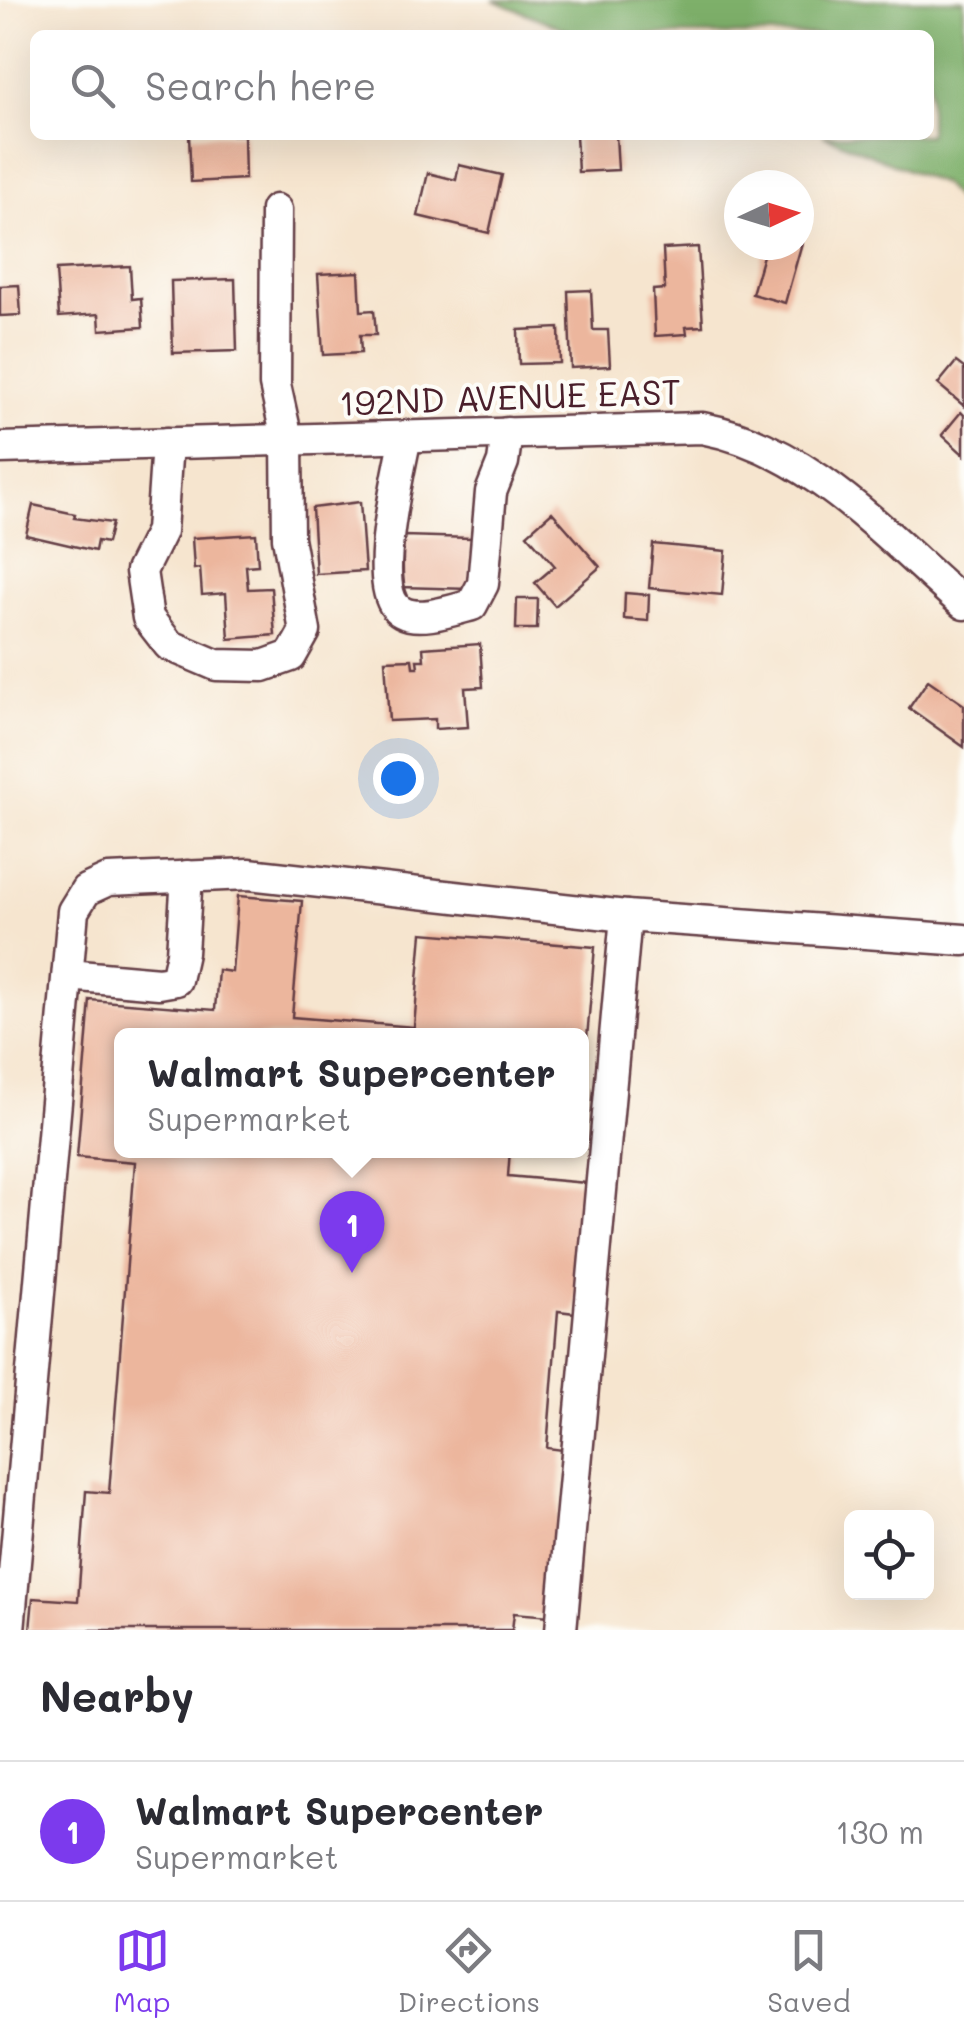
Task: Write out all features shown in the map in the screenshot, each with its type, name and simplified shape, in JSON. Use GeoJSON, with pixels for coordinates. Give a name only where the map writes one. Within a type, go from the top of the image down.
{"type":"FeatureCollection","features":[{"type":"Feature","properties":{"kind":"street"},"geometry":{"type":"LineString","coordinates":[[166,443],[160,531],[141,570],[148,618],[168,645],[216,664],[263,666],[291,656],[304,631],[288,538],[287,439],[275,385],[276,210]]}},
{"type":"Feature","properties":{"kind":"street","name":"192ND AVENUE EAST"},"geometry":{"type":"LineString","coordinates":[[0,448],[702,428],[750,440],[809,471],[964,604]]}},
{"type":"Feature","properties":{"kind":"street"},"geometry":{"type":"LineString","coordinates":[[406,436],[386,574],[390,601],[403,613],[425,616],[472,605],[483,584],[491,492],[503,462],[507,433]]}},
{"type":"Feature","properties":{"kind":"street"},"geometry":{"type":"LineString","coordinates":[[9,1630],[73,911],[86,890],[108,880],[249,874],[626,916],[964,940]]}},
{"type":"Feature","properties":{"kind":"street"},"geometry":{"type":"LineString","coordinates":[[68,975],[159,984],[176,980],[182,953],[186,876]]}},
{"type":"Feature","properties":{"kind":"street"},"geometry":{"type":"LineString","coordinates":[[561,1630],[626,916]]}},
{"type":"Feature","properties":{"kind":"green space"},"geometry":{"type":"Polygon","coordinates":[[[493,0],[964,0],[964,208],[942,184],[835,140],[934,140],[934,30],[567,30],[493,0]]]}},
{"type":"Feature","properties":{"kind":"building"},"geometry":{"type":"Polygon","coordinates":[[[189,140],[244,140],[245,179],[191,182],[189,140]]]}},
{"type":"Feature","properties":{"kind":"building"},"geometry":{"type":"Polygon","coordinates":[[[576,140],[616,140],[618,170],[578,172],[576,140]]]}},
{"type":"Feature","properties":{"kind":"building"},"geometry":{"type":"Polygon","coordinates":[[[459,165],[502,175],[489,233],[418,216],[428,173],[456,180],[459,165]]]}},
{"type":"Feature","properties":{"kind":"building"},"geometry":{"type":"Polygon","coordinates":[[[698,247],[703,326],[686,327],[687,334],[655,336],[653,290],[665,289],[663,249],[698,247]]]}},
{"type":"Feature","properties":{"kind":"building"},"geometry":{"type":"Polygon","coordinates":[[[762,260],[797,260],[785,303],[752,294],[762,260]]]}},
{"type":"Feature","properties":{"kind":"building"},"geometry":{"type":"Polygon","coordinates":[[[130,266],[132,299],[141,298],[143,327],[100,330],[99,314],[59,317],[56,270],[130,266]]]}},
{"type":"Feature","properties":{"kind":"building"},"geometry":{"type":"Polygon","coordinates":[[[359,272],[361,311],[374,310],[376,335],[360,335],[361,353],[323,355],[318,274],[359,272]]]}},
{"type":"Feature","properties":{"kind":"building"},"geometry":{"type":"Polygon","coordinates":[[[235,279],[237,351],[173,353],[171,281],[235,279]]]}},
{"type":"Feature","properties":{"kind":"building"},"geometry":{"type":"Polygon","coordinates":[[[19,285],[21,315],[0,316],[0,286],[19,285]]]}},
{"type":"Feature","properties":{"kind":"building"},"geometry":{"type":"Polygon","coordinates":[[[591,290],[593,330],[608,330],[610,366],[571,368],[568,291],[591,290]]]}},
{"type":"Feature","properties":{"kind":"building"},"geometry":{"type":"Polygon","coordinates":[[[559,328],[560,363],[519,364],[518,330],[559,328]]]}},
{"type":"Feature","properties":{"kind":"building"},"geometry":{"type":"Polygon","coordinates":[[[956,362],[964,368],[964,406],[938,384],[956,362]]]}},
{"type":"Feature","properties":{"kind":"building"},"geometry":{"type":"Polygon","coordinates":[[[961,412],[964,415],[964,455],[942,435],[961,412]]]}},
{"type":"Feature","properties":{"kind":"building"},"geometry":{"type":"Polygon","coordinates":[[[360,502],[365,571],[316,574],[312,508],[360,502]]]}},
{"type":"Feature","properties":{"kind":"building"},"geometry":{"type":"Polygon","coordinates":[[[33,505],[75,514],[74,518],[112,523],[107,543],[97,541],[95,551],[26,535],[33,505]]]}},
{"type":"Feature","properties":{"kind":"building"},"geometry":{"type":"Polygon","coordinates":[[[552,512],[600,567],[555,606],[535,583],[555,566],[527,534],[552,512]]]}},
{"type":"Feature","properties":{"kind":"building"},"geometry":{"type":"Polygon","coordinates":[[[256,534],[258,565],[246,566],[248,589],[271,588],[275,635],[229,639],[226,593],[202,595],[200,568],[194,569],[192,538],[256,534]]]}},
{"type":"Feature","properties":{"kind":"building"},"geometry":{"type":"Polygon","coordinates":[[[403,536],[472,538],[470,589],[401,587],[403,536]]]}},
{"type":"Feature","properties":{"kind":"building"},"geometry":{"type":"Polygon","coordinates":[[[653,544],[726,551],[722,595],[649,588],[653,544]]]}},
{"type":"Feature","properties":{"kind":"building"},"geometry":{"type":"Polygon","coordinates":[[[625,593],[649,595],[648,621],[624,619],[625,593]]]}},
{"type":"Feature","properties":{"kind":"building"},"geometry":{"type":"Polygon","coordinates":[[[517,599],[538,599],[537,629],[516,629],[517,599]]]}},
{"type":"Feature","properties":{"kind":"building"},"geometry":{"type":"Polygon","coordinates":[[[480,644],[483,687],[465,688],[468,727],[435,729],[435,719],[389,721],[385,660],[412,659],[413,667],[418,667],[417,660],[424,660],[423,648],[480,644]]]}},
{"type":"Feature","properties":{"kind":"building"},"geometry":{"type":"Polygon","coordinates":[[[928,680],[964,705],[964,747],[909,708],[928,680]]]}},
{"type":"Feature","properties":{"kind":"building"},"geometry":{"type":"Polygon","coordinates":[[[238,896],[302,901],[292,1017],[414,1027],[422,933],[595,947],[588,1028],[114,1028],[114,1158],[509,1158],[508,1176],[586,1183],[575,1313],[558,1311],[547,1448],[563,1450],[550,1616],[514,1613],[512,1630],[30,1630],[33,1598],[78,1601],[86,1491],[109,1493],[135,1162],[77,1157],[90,1000],[215,1010],[218,970],[232,972],[238,896]]]}},
{"type":"Feature","properties":{"kind":"place","name":"Walmart Supercenter"},"geometry":{"type":"Point","coordinates":[352,1273]}}]}
